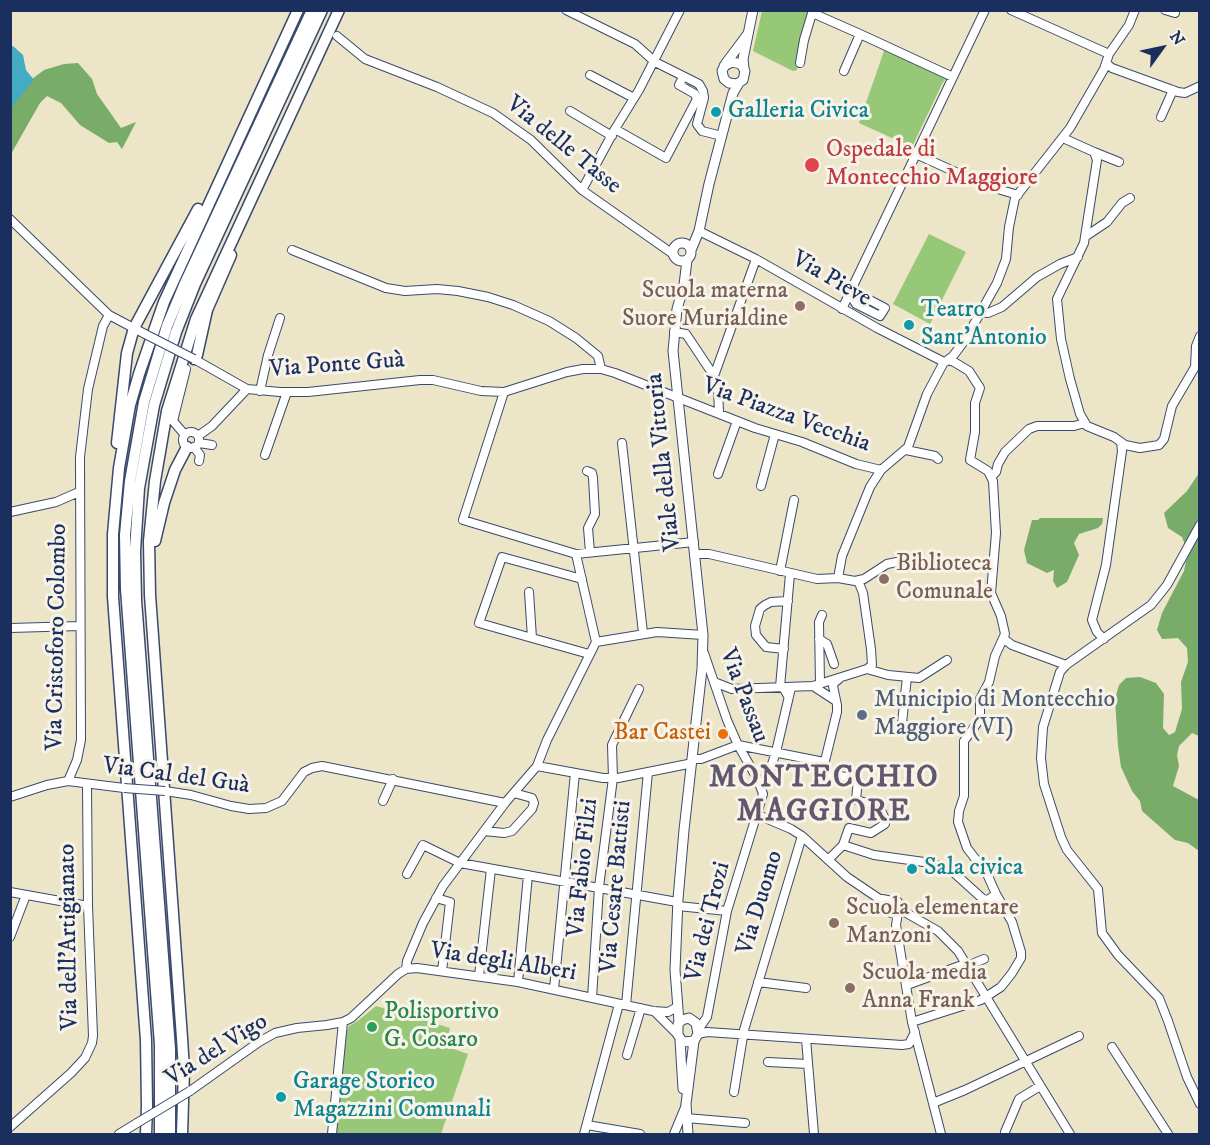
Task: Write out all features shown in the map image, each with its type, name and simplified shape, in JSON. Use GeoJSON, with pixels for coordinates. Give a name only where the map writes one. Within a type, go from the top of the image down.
{"type":"FeatureCollection","features":[{"type":"Feature","properties":{"kind":"highway"},"geometry":{"type":"LineString","coordinates":[[112,566],[119,468],[130,405],[139,374],[164,302],[298,10]]}},
{"type":"Feature","properties":{"kind":"highway"},"geometry":{"type":"LineString","coordinates":[[160,1134],[160,1045],[127,615],[125,562],[132,462],[144,402],[161,343],[185,283],[312,10]]}},
{"type":"Feature","properties":{"kind":"highway"},"geometry":{"type":"LineString","coordinates":[[170,1134],[170,1049],[135,593],[136,528],[141,470],[160,380],[185,307],[322,10]]}},
{"type":"Feature","properties":{"kind":"highway"},"geometry":{"type":"LineString","coordinates":[[183,1134],[184,1070],[149,568],[154,481],[167,411],[196,319],[339,10]]}},
{"type":"Feature","properties":{"kind":"highway"},"geometry":{"type":"LineString","coordinates":[[146,1134],[146,1040],[115,637],[110,511],[127,353],[134,328],[239,136]]}},
{"type":"Feature","properties":{"kind":"highway"},"geometry":{"type":"LineString","coordinates":[[194,359],[197,355],[207,310],[260,188],[272,153]]}},
{"type":"Feature","properties":{"kind":"highway"},"geometry":{"type":"LineString","coordinates":[[152,631],[154,547],[164,503],[178,464],[195,443]]}},
{"type":"Feature","properties":{"kind":"main road"},"geometry":{"type":"LineString","coordinates":[[702,215],[692,233],[676,252],[691,256],[691,250],[699,231],[733,93],[744,78],[743,59],[753,10]]}},
{"type":"Feature","properties":{"kind":"main road"},"geometry":{"type":"LineString","coordinates":[[709,184],[728,94],[722,73],[724,66],[747,35]]}},
{"type":"Feature","properties":{"kind":"main road"},"geometry":{"type":"LineString","coordinates":[[724,66],[734,62],[741,64],[744,69]]}},
{"type":"Feature","properties":{"kind":"main road"},"geometry":{"type":"LineString","coordinates":[[725,81],[732,84],[739,83]]}},
{"type":"Feature","properties":{"kind":"main road","name":"Viale della Vittoria"},"geometry":{"type":"LineString","coordinates":[[676,252],[685,275],[674,332],[673,351],[703,635],[678,904],[675,970],[679,1023]]}},
{"type":"Feature","properties":{"kind":"main road"},"geometry":{"type":"LineString","coordinates":[[677,1004],[696,1023],[697,1035],[686,1104],[688,1134]]}},
{"type":"Feature","properties":{"kind":"main road"},"geometry":{"type":"LineString","coordinates":[[686,1104],[679,1023],[690,1018]]}},
{"type":"Feature","properties":{"kind":"main road"},"geometry":{"type":"LineString","coordinates":[[679,1037],[687,1043],[697,1035]]}},
{"type":"Feature","properties":{"kind":"street"},"geometry":{"type":"LineString","coordinates":[[566,10],[635,44],[655,62],[699,84],[704,91],[704,98],[697,124],[699,129],[718,135]]}},
{"type":"Feature","properties":{"kind":"street"},"geometry":{"type":"LineString","coordinates":[[582,190],[613,132],[655,62],[680,10]]}},
{"type":"Feature","properties":{"kind":"street"},"geometry":{"type":"LineString","coordinates":[[813,10],[817,15],[952,77]]}},
{"type":"Feature","properties":{"kind":"street"},"geometry":{"type":"LineString","coordinates":[[800,63],[813,10]]}},
{"type":"Feature","properties":{"kind":"street"},"geometry":{"type":"LineString","coordinates":[[842,309],[985,10]]}},
{"type":"Feature","properties":{"kind":"street"},"geometry":{"type":"LineString","coordinates":[[838,578],[842,555],[870,487],[881,470],[906,450],[927,394],[946,361],[959,348],[997,283],[1006,259],[1011,210],[1015,198],[1063,138],[1107,64],[1109,54],[1129,25],[1135,10]]}},
{"type":"Feature","properties":{"kind":"street"},"geometry":{"type":"LineString","coordinates":[[1165,10],[1175,13],[1175,10]]}},
{"type":"Feature","properties":{"kind":"street"},"geometry":{"type":"LineString","coordinates":[[1016,12],[1109,54]]}},
{"type":"Feature","properties":{"kind":"street"},"geometry":{"type":"LineString","coordinates":[[844,71],[860,34]]}},
{"type":"Feature","properties":{"kind":"street","name":"Via delle Tasse"},"geometry":{"type":"LineString","coordinates":[[337,36],[365,58],[493,113],[545,153],[582,190],[676,252]]}},
{"type":"Feature","properties":{"kind":"street"},"geometry":{"type":"LineString","coordinates":[[1107,64],[1112,68],[1185,93],[1200,86]]}},
{"type":"Feature","properties":{"kind":"street"},"geometry":{"type":"LineString","coordinates":[[590,75],[634,98]]}},
{"type":"Feature","properties":{"kind":"street"},"geometry":{"type":"LineString","coordinates":[[570,111],[666,158],[697,101],[695,94],[679,85],[684,77]]}},
{"type":"Feature","properties":{"kind":"street"},"geometry":{"type":"LineString","coordinates":[[1161,117],[1173,90]]}},
{"type":"Feature","properties":{"kind":"street"},"geometry":{"type":"LineString","coordinates":[[1063,138],[1119,162]]}},
{"type":"Feature","properties":{"kind":"street"},"geometry":{"type":"LineString","coordinates":[[1094,152],[1097,163],[1086,236],[1057,299],[1060,332],[1068,369],[1085,423],[1090,428],[1133,447],[1157,446],[1162,442],[1172,406],[1195,368],[1196,346],[1200,336]]}},
{"type":"Feature","properties":{"kind":"street"},"geometry":{"type":"LineString","coordinates":[[916,154],[984,185],[1018,195]]}},
{"type":"Feature","properties":{"kind":"street"},"geometry":{"type":"LineString","coordinates":[[1086,236],[1107,222],[1122,203],[1130,198]]}},
{"type":"Feature","properties":{"kind":"street","name":"Via Ponte Guà"},"geometry":{"type":"LineString","coordinates":[[10,219],[109,315],[247,389],[260,392],[287,392],[433,380],[481,391],[504,393],[567,372],[601,369],[677,398]]}},
{"type":"Feature","properties":{"kind":"street","name":"Via Pieve"},"geometry":{"type":"LineString","coordinates":[[699,231],[756,259],[842,309],[969,371],[980,388],[975,403],[975,432],[970,460],[987,471],[991,477]]}},
{"type":"Feature","properties":{"kind":"street"},"geometry":{"type":"LineString","coordinates":[[292,250],[386,288],[405,291],[437,289],[458,291],[513,305],[549,321],[576,338],[598,356],[601,369]]}},
{"type":"Feature","properties":{"kind":"street"},"geometry":{"type":"LineString","coordinates":[[981,312],[988,313],[1002,307],[1037,277],[1078,257]]}},
{"type":"Feature","properties":{"kind":"street"},"geometry":{"type":"LineString","coordinates":[[714,376],[756,259]]}},
{"type":"Feature","properties":{"kind":"street","name":"Via Cristoforo Colombo"},"geometry":{"type":"LineString","coordinates":[[68,781],[77,760],[81,740],[80,457],[88,389],[103,326],[109,315]]}},
{"type":"Feature","properties":{"kind":"street"},"geometry":{"type":"LineString","coordinates":[[260,392],[268,355],[280,318]]}},
{"type":"Feature","properties":{"kind":"street"},"geometry":{"type":"LineString","coordinates":[[674,332],[686,334],[714,376],[718,387],[719,412]]}},
{"type":"Feature","properties":{"kind":"street"},"geometry":{"type":"LineString","coordinates":[[186,369],[173,421],[185,435],[184,443],[212,445]]}},
{"type":"Feature","properties":{"kind":"street"},"geometry":{"type":"LineString","coordinates":[[195,443],[247,389]]}},
{"type":"Feature","properties":{"kind":"street"},"geometry":{"type":"LineString","coordinates":[[265,455],[287,392]]}},
{"type":"Feature","properties":{"kind":"street"},"geometry":{"type":"LineString","coordinates":[[504,393],[462,519],[576,554],[694,542]]}},
{"type":"Feature","properties":{"kind":"street","name":"Via Piazza Vecchia"},"geometry":{"type":"LineString","coordinates":[[677,398],[802,442],[856,464],[881,470]]}},
{"type":"Feature","properties":{"kind":"street"},"geometry":{"type":"LineString","coordinates":[[718,474],[737,421]]}},
{"type":"Feature","properties":{"kind":"street"},"geometry":{"type":"LineString","coordinates":[[912,1022],[968,1005],[986,997],[1006,982],[1021,956],[1012,922],[987,874],[965,845],[958,822],[964,796],[964,741],[980,718],[980,699],[989,682],[995,656],[1005,634],[1001,616],[991,592],[996,533],[991,477],[995,474],[1005,452],[1029,429],[1037,426],[1074,426],[1085,423]]}},
{"type":"Feature","properties":{"kind":"street"},"geometry":{"type":"LineString","coordinates":[[185,435],[192,432],[200,455],[199,461]]}},
{"type":"Feature","properties":{"kind":"street"},"geometry":{"type":"LineString","coordinates":[[761,486],[775,434]]}},
{"type":"Feature","properties":{"kind":"street"},"geometry":{"type":"LineString","coordinates":[[1104,639],[1097,632],[1092,620],[1106,566],[1122,451],[1121,442]]}},
{"type":"Feature","properties":{"kind":"street"},"geometry":{"type":"LineString","coordinates":[[622,443],[643,633]]}},
{"type":"Feature","properties":{"kind":"street"},"geometry":{"type":"LineString","coordinates":[[906,450],[935,456],[938,459]]}},
{"type":"Feature","properties":{"kind":"street"},"geometry":{"type":"LineString","coordinates":[[587,471],[593,478],[595,513],[588,527],[590,552]]}},
{"type":"Feature","properties":{"kind":"street"},"geometry":{"type":"LineString","coordinates":[[10,512],[56,502],[79,492]]}},
{"type":"Feature","properties":{"kind":"street"},"geometry":{"type":"LineString","coordinates":[[780,571],[794,500]]}},
{"type":"Feature","properties":{"kind":"street"},"geometry":{"type":"LineString","coordinates":[[1200,525],[1171,578],[1155,601],[1066,665],[1057,681],[1043,727],[1041,771],[1060,837],[1067,850],[1098,889],[1102,933],[1118,955],[1159,998],[1187,1077],[1200,1104]]}},
{"type":"Feature","properties":{"kind":"street"},"geometry":{"type":"LineString","coordinates":[[406,969],[411,951],[436,898],[505,803],[537,766],[547,740],[596,642],[576,554]]}},
{"type":"Feature","properties":{"kind":"street"},"geometry":{"type":"LineString","coordinates":[[695,554],[709,554],[818,579],[864,579],[887,564],[902,561]]}},
{"type":"Feature","properties":{"kind":"street"},"geometry":{"type":"LineString","coordinates":[[582,579],[503,557],[478,623],[589,654]]}},
{"type":"Feature","properties":{"kind":"street"},"geometry":{"type":"LineString","coordinates":[[780,687],[790,574]]}},
{"type":"Feature","properties":{"kind":"street"},"geometry":{"type":"LineString","coordinates":[[714,682],[732,689],[795,687],[816,685],[867,669],[872,665],[869,637],[862,588],[855,580]]}},
{"type":"Feature","properties":{"kind":"street"},"geometry":{"type":"LineString","coordinates":[[529,592],[532,638]]}},
{"type":"Feature","properties":{"kind":"street"},"geometry":{"type":"LineString","coordinates":[[784,649],[766,647],[756,635],[755,626],[760,609],[765,605],[771,602],[788,601]]}},
{"type":"Feature","properties":{"kind":"street"},"geometry":{"type":"LineString","coordinates":[[816,685],[819,622],[822,615]]}},
{"type":"Feature","properties":{"kind":"street"},"geometry":{"type":"LineString","coordinates":[[10,628],[80,626]]}},
{"type":"Feature","properties":{"kind":"street"},"geometry":{"type":"LineString","coordinates":[[596,642],[657,632],[703,635]]}},
{"type":"Feature","properties":{"kind":"street"},"geometry":{"type":"LineString","coordinates":[[819,639],[827,644],[834,664]]}},
{"type":"Feature","properties":{"kind":"street"},"geometry":{"type":"LineString","coordinates":[[1004,639],[1012,645],[1066,665]]}},
{"type":"Feature","properties":{"kind":"street","name":"Via Passau"},"geometry":{"type":"LineString","coordinates":[[703,646],[720,700],[738,745],[761,787]]}},
{"type":"Feature","properties":{"kind":"street"},"geometry":{"type":"LineString","coordinates":[[867,669],[880,674],[919,678],[947,660]]}},
{"type":"Feature","properties":{"kind":"street"},"geometry":{"type":"LineString","coordinates":[[907,677],[902,723],[909,727]]}},
{"type":"Feature","properties":{"kind":"street"},"geometry":{"type":"LineString","coordinates":[[828,860],[843,845],[848,828],[871,833],[885,824],[885,816],[879,806],[856,800],[858,779],[822,773],[837,712],[833,686],[839,678]]}},
{"type":"Feature","properties":{"kind":"street"},"geometry":{"type":"LineString","coordinates":[[816,685],[836,701]]}},
{"type":"Feature","properties":{"kind":"street"},"geometry":{"type":"LineString","coordinates":[[780,687],[784,688],[788,696]]}},
{"type":"Feature","properties":{"kind":"street"},"geometry":{"type":"LineString","coordinates":[[795,687],[788,696],[776,752],[766,782],[761,787],[762,802],[758,815],[802,836],[846,878],[878,898],[891,904],[900,904],[896,925],[912,1022],[941,1134]]}},
{"type":"Feature","properties":{"kind":"street","name":"Via Fabio Filzi"},"geometry":{"type":"LineString","coordinates":[[592,998],[599,887],[613,778],[612,745],[639,689]]}},
{"type":"Feature","properties":{"kind":"street"},"geometry":{"type":"LineString","coordinates":[[720,700],[726,692],[732,689]]}},
{"type":"Feature","properties":{"kind":"street"},"geometry":{"type":"LineString","coordinates":[[537,766],[613,778],[690,762],[738,745],[824,762]]}},
{"type":"Feature","properties":{"kind":"street","name":"Via Cal del Guà"},"geometry":{"type":"LineString","coordinates":[[10,797],[68,781],[165,791],[191,795],[231,806],[272,807],[282,801],[300,776],[312,768],[333,768],[505,803]]}},
{"type":"Feature","properties":{"kind":"street","name":"Via Cesare Battisti"},"geometry":{"type":"LineString","coordinates":[[584,1134],[622,1004],[648,772]]}},
{"type":"Feature","properties":{"kind":"street"},"geometry":{"type":"LineString","coordinates":[[554,989],[575,773]]}},
{"type":"Feature","properties":{"kind":"street"},"geometry":{"type":"LineString","coordinates":[[383,801],[393,779]]}},
{"type":"Feature","properties":{"kind":"street","name":"Via dell'Artigianato"},"geometry":{"type":"LineString","coordinates":[[10,1127],[72,1073],[90,1051],[93,1035],[87,906],[87,784]]}},
{"type":"Feature","properties":{"kind":"street"},"geometry":{"type":"LineString","coordinates":[[484,831],[504,833],[512,831],[532,809],[534,803],[532,798],[514,793]]}},
{"type":"Feature","properties":{"kind":"street","name":"Via dei Trozi"},"geometry":{"type":"LineString","coordinates":[[697,1035],[707,1017],[727,910],[758,815]]}},
{"type":"Feature","properties":{"kind":"street","name":"Via Duomo"},"geometry":{"type":"LineString","coordinates":[[734,1092],[743,1034],[802,836]]}},
{"type":"Feature","properties":{"kind":"street"},"geometry":{"type":"LineString","coordinates":[[407,874],[423,845],[460,863],[566,883],[635,893],[678,904],[727,910]]}},
{"type":"Feature","properties":{"kind":"street"},"geometry":{"type":"LineString","coordinates":[[843,845],[874,855],[931,863],[952,871],[983,899],[988,900],[996,894]]}},
{"type":"Feature","properties":{"kind":"street"},"geometry":{"type":"LineString","coordinates":[[480,976],[491,869]]}},
{"type":"Feature","properties":{"kind":"street"},"geometry":{"type":"LineString","coordinates":[[518,982],[528,875]]}},
{"type":"Feature","properties":{"kind":"street"},"geometry":{"type":"LineString","coordinates":[[10,892],[87,906]]}},
{"type":"Feature","properties":{"kind":"street"},"geometry":{"type":"LineString","coordinates":[[10,937],[26,896]]}},
{"type":"Feature","properties":{"kind":"street"},"geometry":{"type":"LineString","coordinates":[[436,898],[450,902],[442,971]]}},
{"type":"Feature","properties":{"kind":"street"},"geometry":{"type":"LineString","coordinates":[[899,912],[938,931],[958,951],[1070,1134]]}},
{"type":"Feature","properties":{"kind":"street"},"geometry":{"type":"LineString","coordinates":[[907,985],[984,959]]}},
{"type":"Feature","properties":{"kind":"street","name":"Via degli Alberi"},"geometry":{"type":"LineString","coordinates":[[343,1022],[364,1007],[398,974],[406,969],[417,968],[518,982],[653,1011],[668,1012],[677,1004]]}},
{"type":"Feature","properties":{"kind":"street","name":"Via Duomo"},"geometry":{"type":"LineString","coordinates":[[758,982],[806,988]]}},
{"type":"Feature","properties":{"kind":"street","name":"Via dei Trozi"},"geometry":{"type":"LineString","coordinates":[[690,1018],[705,1013],[709,1004]]}},
{"type":"Feature","properties":{"kind":"street"},"geometry":{"type":"LineString","coordinates":[[627,1055],[641,1008]]}},
{"type":"Feature","properties":{"kind":"street","name":"Via degli Alberi"},"geometry":{"type":"LineString","coordinates":[[653,1011],[658,1013],[679,1037]]}},
{"type":"Feature","properties":{"kind":"street"},"geometry":{"type":"LineString","coordinates":[[332,1134],[343,1022]]}},
{"type":"Feature","properties":{"kind":"street","name":"Via del Vigo"},"geometry":{"type":"LineString","coordinates":[[119,1134],[190,1091],[258,1042],[275,1033],[343,1022]]}},
{"type":"Feature","properties":{"kind":"street"},"geometry":{"type":"LineString","coordinates":[[666,1023],[672,1026],[679,1023]]}},
{"type":"Feature","properties":{"kind":"street"},"geometry":{"type":"LineString","coordinates":[[697,1035],[707,1032],[909,1044],[916,1046],[921,1054]]}},
{"type":"Feature","properties":{"kind":"street"},"geometry":{"type":"LineString","coordinates":[[909,1044],[915,1032]]}},
{"type":"Feature","properties":{"kind":"street"},"geometry":{"type":"LineString","coordinates":[[933,1103],[1079,1036]]}},
{"type":"Feature","properties":{"kind":"street"},"geometry":{"type":"LineString","coordinates":[[806,1039],[814,1134]]}},
{"type":"Feature","properties":{"kind":"street"},"geometry":{"type":"LineString","coordinates":[[1112,1047],[1168,1134]]}},
{"type":"Feature","properties":{"kind":"street"},"geometry":{"type":"LineString","coordinates":[[768,1062],[808,1064]]}},
{"type":"Feature","properties":{"kind":"street"},"geometry":{"type":"LineString","coordinates":[[1005,1132],[1019,1099],[1040,1086]]}},
{"type":"Feature","properties":{"kind":"street"},"geometry":{"type":"LineString","coordinates":[[674,1134],[686,1104]]}},
{"type":"Feature","properties":{"kind":"street"},"geometry":{"type":"LineString","coordinates":[[686,1118],[745,1123]]}},
{"type":"Feature","properties":{"kind":"street"},"geometry":{"type":"LineString","coordinates":[[587,1125],[640,1134]]}},
{"type":"Feature","properties":{"kind":"green space"},"geometry":{"type":"Polygon","coordinates":[[[762,11],[809,11],[797,70],[793,71],[753,51],[762,11]]]}},
{"type":"Feature","properties":{"kind":"green space"},"geometry":{"type":"Polygon","coordinates":[[[885,48],[948,76],[912,147],[859,123],[885,48]]]}},
{"type":"Feature","properties":{"kind":"green space"},"geometry":{"type":"Polygon","coordinates":[[[78,63],[92,79],[97,94],[121,128],[136,122],[122,149],[117,142],[109,143],[80,125],[61,103],[47,96],[40,103],[11,154],[11,107],[28,82],[44,70],[64,64],[78,63]]]}},
{"type":"Feature","properties":{"kind":"green space"},"geometry":{"type":"Polygon","coordinates":[[[929,234],[966,252],[930,324],[893,304],[929,234]]]}},
{"type":"Feature","properties":{"kind":"green space"},"geometry":{"type":"Polygon","coordinates":[[[1199,473],[1199,736],[1192,733],[1179,746],[1177,755],[1179,766],[1173,786],[1199,800],[1199,851],[1188,843],[1175,840],[1142,811],[1140,801],[1132,791],[1121,767],[1115,699],[1119,685],[1126,678],[1140,677],[1156,683],[1164,694],[1163,728],[1169,735],[1175,732],[1182,709],[1181,682],[1188,662],[1187,648],[1178,638],[1162,639],[1157,630],[1162,613],[1184,571],[1188,552],[1182,537],[1168,528],[1164,513],[1187,491],[1199,473]]]}},
{"type":"Feature","properties":{"kind":"green space"},"geometry":{"type":"Polygon","coordinates":[[[1103,518],[1098,528],[1079,534],[1074,543],[1079,555],[1067,582],[1057,588],[1053,581],[1054,570],[1047,573],[1027,563],[1024,550],[1032,520],[1103,518]]]}},
{"type":"Feature","properties":{"kind":"green space"},"geometry":{"type":"Polygon","coordinates":[[[376,1006],[450,1028],[445,1046],[468,1054],[441,1134],[335,1134],[341,1048],[349,1026],[376,1006]]]}},
{"type":"Feature","properties":{"kind":"water"},"geometry":{"type":"Polygon","coordinates":[[[13,46],[23,55],[26,70],[34,80],[11,108],[10,47],[13,46]]]}},
{"type":"Feature","properties":{"kind":"place","name":"Galleria Civica"},"geometry":{"type":"Point","coordinates":[716,112]}},
{"type":"Feature","properties":{"kind":"place","name":"Ospedale di Montecchio Maggiore"},"geometry":{"type":"Point","coordinates":[812,165]}},
{"type":"Feature","properties":{"kind":"place","name":"Scuola materna Suore Murialdine"},"geometry":{"type":"Point","coordinates":[800,306]}},
{"type":"Feature","properties":{"kind":"place","name":"Teatro Sant'Antonio"},"geometry":{"type":"Point","coordinates":[909,325]}},
{"type":"Feature","properties":{"kind":"place","name":"Biblioteca Comunale"},"geometry":{"type":"Point","coordinates":[884,579]}},
{"type":"Feature","properties":{"kind":"place","name":"Municipio di Montecchio Maggiore (VI)"},"geometry":{"type":"Point","coordinates":[862,715]}},
{"type":"Feature","properties":{"kind":"place","name":"Bar Castei"},"geometry":{"type":"Point","coordinates":[723,734]}},
{"type":"Feature","properties":{"kind":"place","name":"Sala civica"},"geometry":{"type":"Point","coordinates":[912,869]}},
{"type":"Feature","properties":{"kind":"place","name":"Scuola elementare Manzoni"},"geometry":{"type":"Point","coordinates":[834,923]}},
{"type":"Feature","properties":{"kind":"place","name":"Scuola media Anna Frank"},"geometry":{"type":"Point","coordinates":[850,988]}},
{"type":"Feature","properties":{"kind":"place","name":"Polisportivo G. Cosaro"},"geometry":{"type":"Point","coordinates":[372,1027]}},
{"type":"Feature","properties":{"kind":"place","name":"Garage Storico Magazzini Comunali"},"geometry":{"type":"Point","coordinates":[281,1097]}},
{"type":"Feature","properties":{"kind":"district","name":"MONTECCHIO MAGGIORE"},"geometry":{"type":"Point","coordinates":[824,797]}}]}
